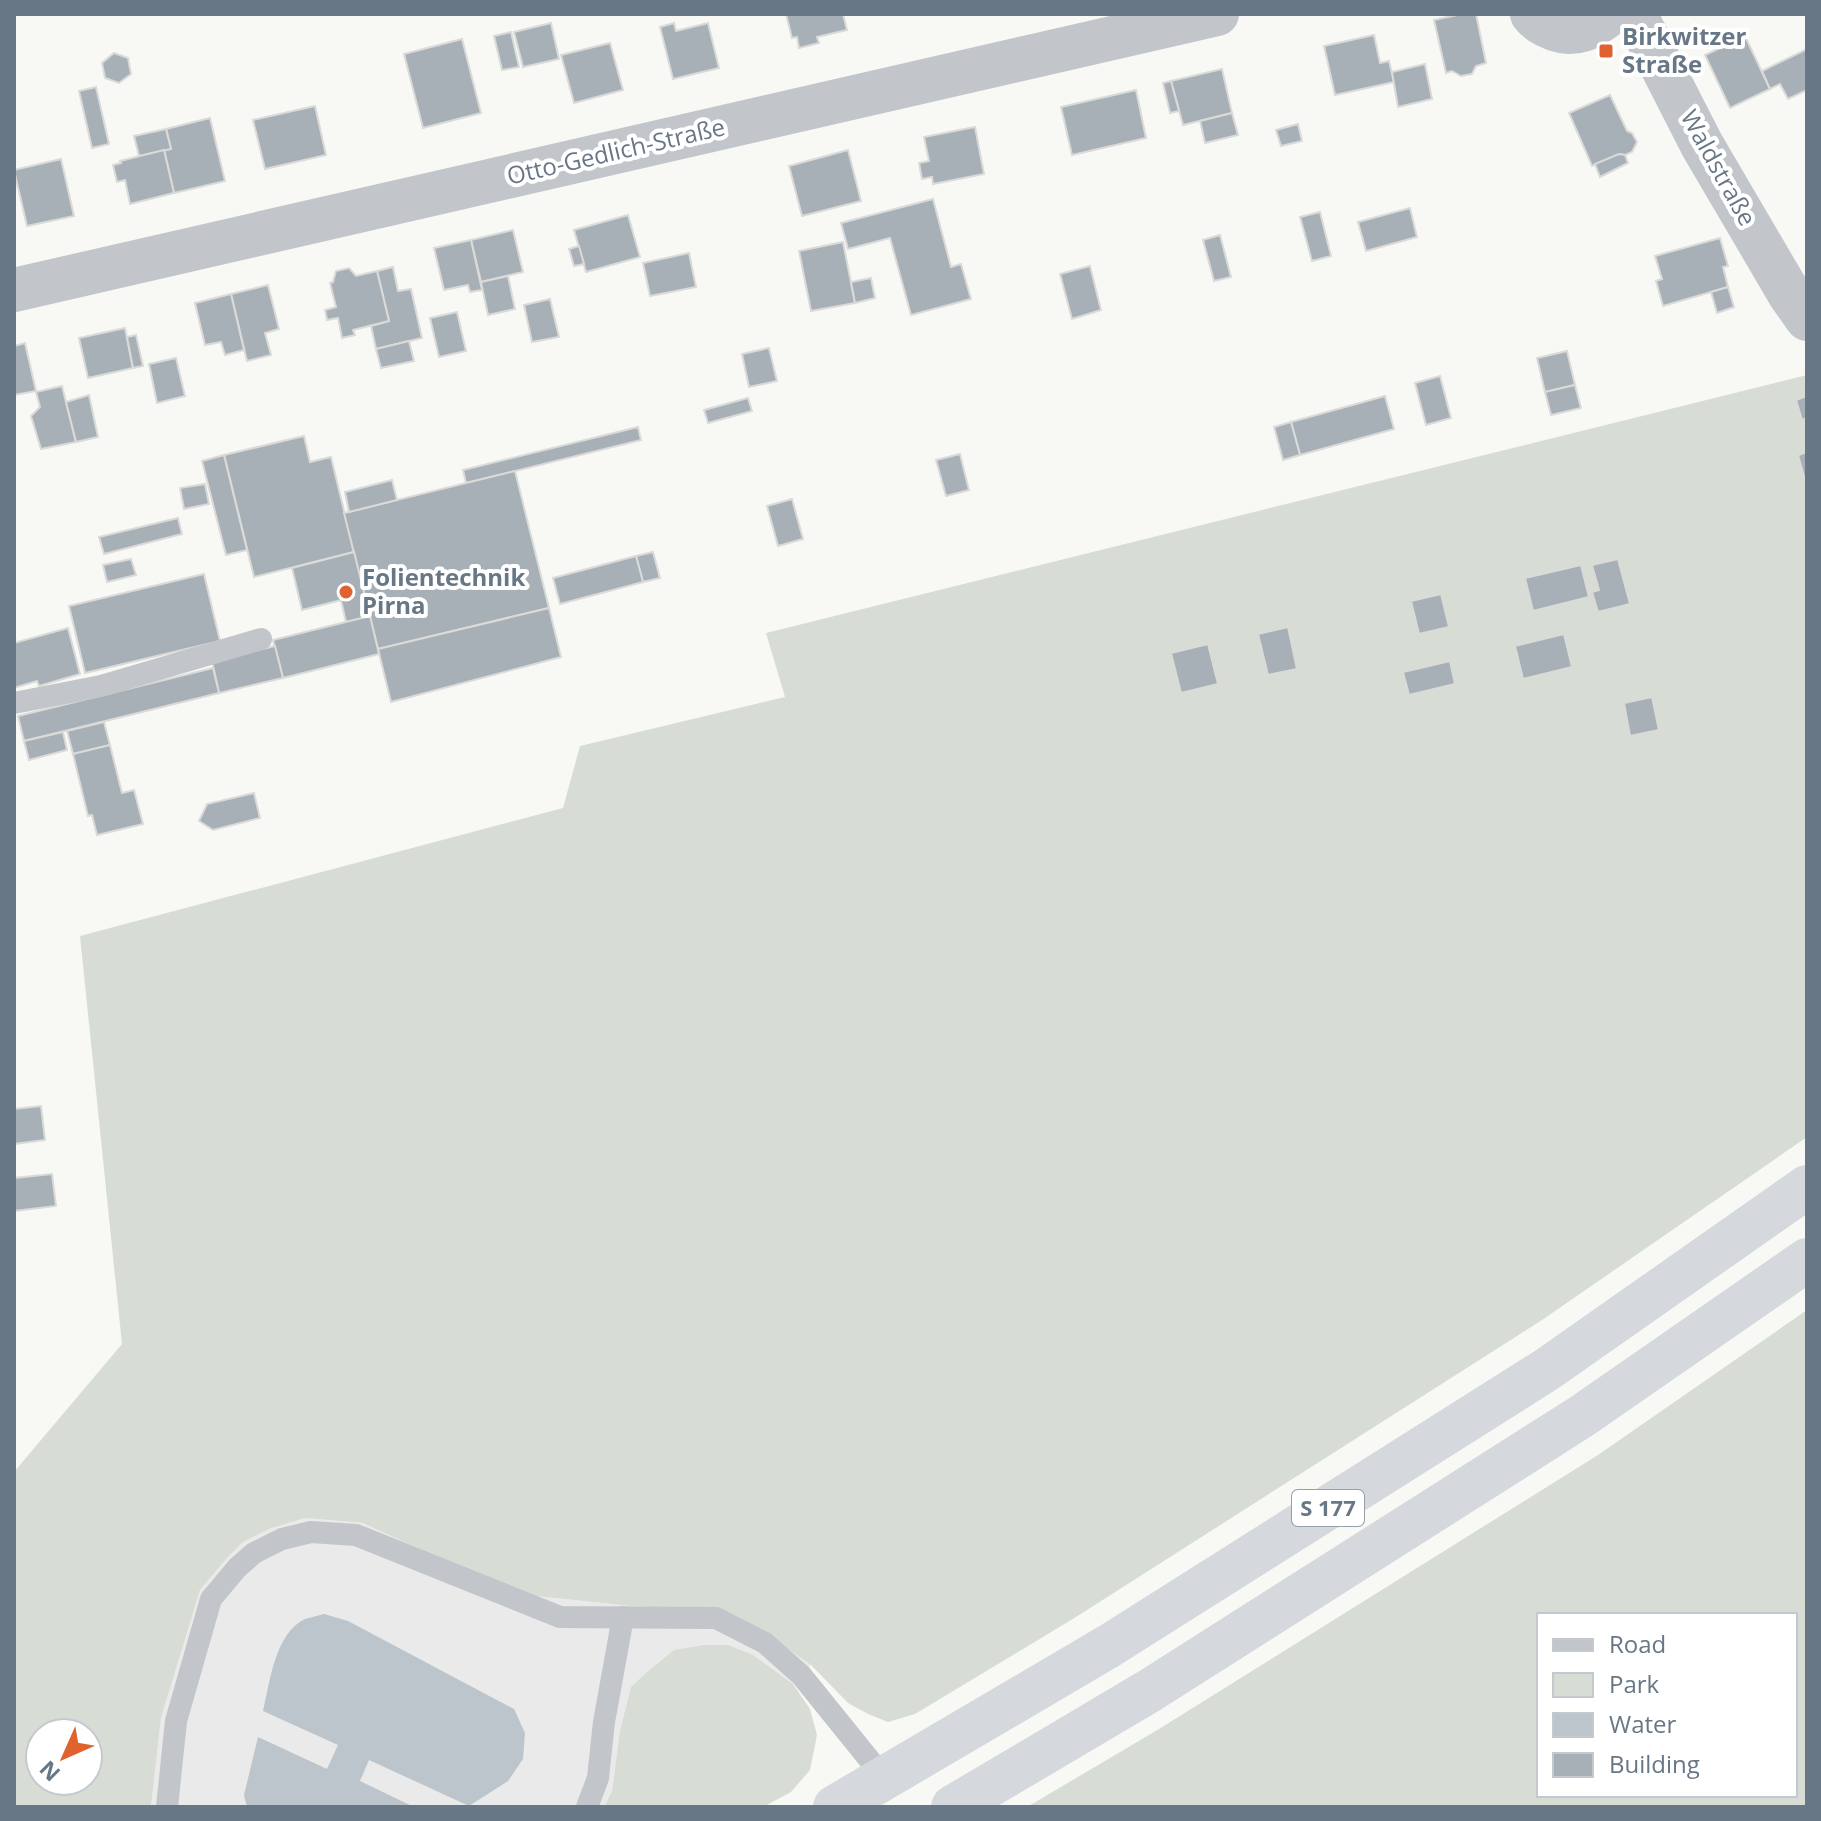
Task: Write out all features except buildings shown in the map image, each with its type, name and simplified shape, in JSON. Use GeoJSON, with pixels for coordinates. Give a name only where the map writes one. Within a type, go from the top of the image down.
{"type":"FeatureCollection","features":[{"type":"Feature","properties":{"kind":"highway","name":"S 177"},"geometry":{"type":"LineString","coordinates":[[835,1807],[1109,1646],[1546,1370],[1807,1187]]}},
{"type":"Feature","properties":{"kind":"highway","name":"S 177"},"geometry":{"type":"LineString","coordinates":[[953,1807],[1149,1691],[1582,1416],[1807,1260]]}},
{"type":"Feature","properties":{"kind":"street","name":"Otto-Gedlich-Straße"},"geometry":{"type":"LineString","coordinates":[[14,290],[1217,14]]}},
{"type":"Feature","properties":{"kind":"street"},"geometry":{"type":"LineString","coordinates":[[1532,14],[1536,20],[1564,32],[1591,28],[1610,14]]}},
{"type":"Feature","properties":{"kind":"street","name":"Waldstraße"},"geometry":{"type":"LineString","coordinates":[[1635,14],[1702,145],[1807,319]]}},
{"type":"Feature","properties":{"kind":"lane"},"geometry":{"type":"LineString","coordinates":[[14,703],[101,686],[261,639]]}},
{"type":"Feature","properties":{"kind":"lane"},"geometry":{"type":"LineString","coordinates":[[167,1807],[176,1721],[211,1599],[254,1553],[282,1539],[311,1532],[356,1535],[560,1617],[716,1618],[765,1643],[801,1675],[885,1779]]}},
{"type":"Feature","properties":{"kind":"lane"},"geometry":{"type":"LineString","coordinates":[[587,1807],[598,1778],[604,1722],[623,1617]]}},
{"type":"Feature","properties":{"kind":"shaded area"},"geometry":{"type":"Polygon","coordinates":[[[305,1518],[363,1523],[517,1594],[631,1606],[723,1611],[765,1633],[811,1665],[793,1684],[753,1655],[674,1650],[631,1687],[620,1730],[612,1791],[604,1807],[151,1807],[161,1718],[200,1590],[243,1542],[269,1529],[305,1518]]]}},
{"type":"Feature","properties":{"kind":"green space"},"geometry":{"type":"Polygon","coordinates":[[[1807,375],[1807,1137],[1542,1320],[1076,1617],[915,1714],[888,1722],[868,1714],[848,1703],[811,1665],[765,1633],[723,1611],[631,1606],[517,1594],[363,1523],[305,1518],[269,1529],[243,1542],[200,1590],[161,1718],[151,1807],[14,1807],[14,1472],[122,1344],[80,936],[563,808],[580,746],[785,697],[766,633],[1807,375]]]}},
{"type":"Feature","properties":{"kind":"green space"},"geometry":{"type":"Polygon","coordinates":[[[1807,1310],[1807,1807],[1027,1807],[1159,1729],[1598,1455],[1807,1310]]]}},
{"type":"Feature","properties":{"kind":"green space"},"geometry":{"type":"Polygon","coordinates":[[[728,1645],[753,1655],[793,1684],[810,1709],[817,1735],[810,1770],[791,1792],[763,1807],[604,1807],[612,1791],[620,1730],[631,1687],[674,1650],[728,1645]]]}},
{"type":"Feature","properties":{"kind":"water"},"geometry":{"type":"Polygon","coordinates":[[[324,1614],[348,1621],[514,1709],[525,1733],[523,1759],[508,1781],[469,1806],[369,1760],[360,1781],[414,1807],[247,1807],[244,1795],[258,1737],[327,1769],[338,1745],[263,1711],[275,1659],[287,1635],[305,1619],[324,1614]]]}},
{"type":"Feature","properties":{"kind":"place","name":"Birkwitzer Straße"},"geometry":{"type":"Point","coordinates":[1606,51]}},
{"type":"Feature","properties":{"kind":"place","name":"Folientechnik Pirna"},"geometry":{"type":"Point","coordinates":[346,592]}}]}
